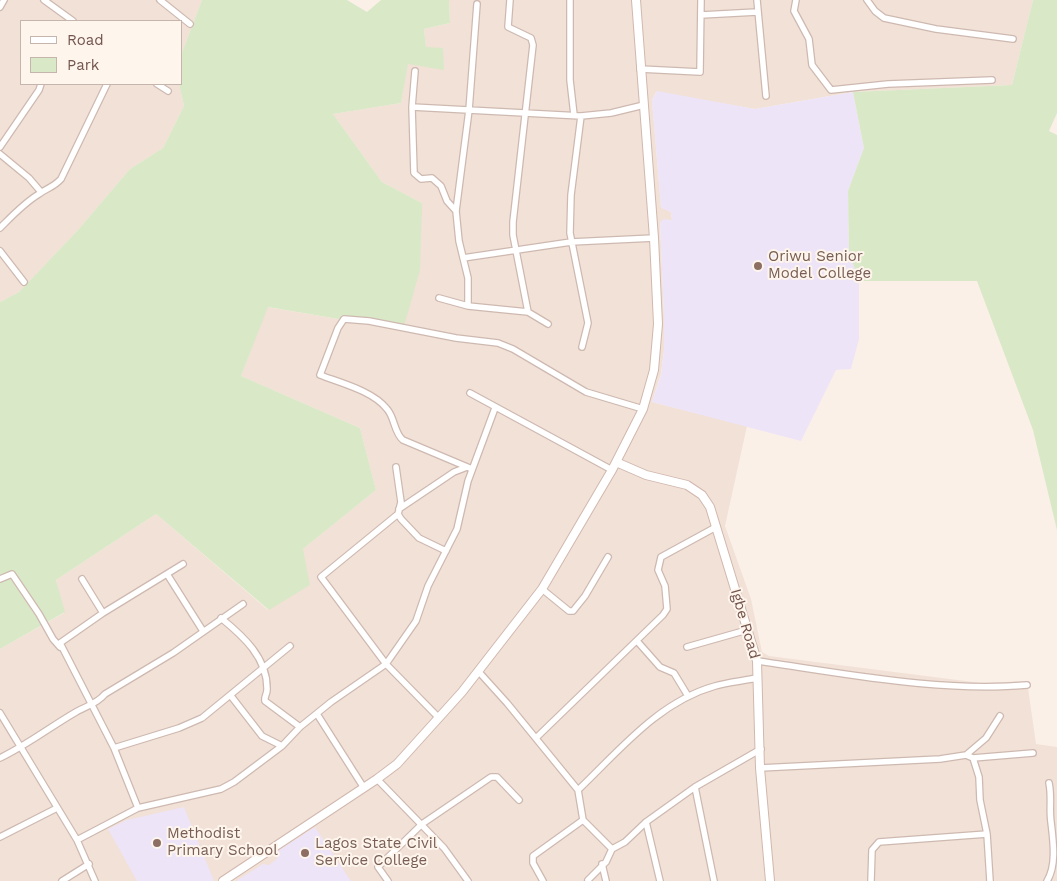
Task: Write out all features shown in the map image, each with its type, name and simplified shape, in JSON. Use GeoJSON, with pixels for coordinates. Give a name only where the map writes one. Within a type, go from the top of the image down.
{"type":"FeatureCollection","features":[{"type":"Feature","properties":{"kind":"main road"},"geometry":{"type":"LineString","coordinates":[[223,881],[364,788],[397,764],[439,718],[479,672],[542,590],[612,470],[643,410],[654,370],[657,344],[654,238],[636,0]]}},
{"type":"Feature","properties":{"kind":"main road","name":"Igbe Road"},"geometry":{"type":"LineString","coordinates":[[616,462],[646,475],[694,489],[710,507],[757,661],[760,768],[770,881]]}},
{"type":"Feature","properties":{"kind":"street"},"geometry":{"type":"LineString","coordinates":[[0,7],[4,0]]}},
{"type":"Feature","properties":{"kind":"street"},"geometry":{"type":"LineString","coordinates":[[44,0],[71,20]]}},
{"type":"Feature","properties":{"kind":"street"},"geometry":{"type":"LineString","coordinates":[[160,0],[190,24]]}},
{"type":"Feature","properties":{"kind":"street"},"geometry":{"type":"LineString","coordinates":[[510,0],[508,28],[531,38],[533,45],[513,211],[516,250],[528,312]]}},
{"type":"Feature","properties":{"kind":"street"},"geometry":{"type":"LineString","coordinates":[[570,0],[570,80],[574,115]]}},
{"type":"Feature","properties":{"kind":"street"},"geometry":{"type":"LineString","coordinates":[[640,69],[700,72],[701,0]]}},
{"type":"Feature","properties":{"kind":"street"},"geometry":{"type":"LineString","coordinates":[[757,0],[766,96]]}},
{"type":"Feature","properties":{"kind":"street"},"geometry":{"type":"LineString","coordinates":[[796,0],[794,11],[809,39],[812,65],[831,90],[888,84],[992,80]]}},
{"type":"Feature","properties":{"kind":"street"},"geometry":{"type":"LineString","coordinates":[[867,0],[875,11],[884,18],[936,29],[1013,39]]}},
{"type":"Feature","properties":{"kind":"street"},"geometry":{"type":"LineString","coordinates":[[468,306],[468,278],[456,211],[469,110],[478,4]]}},
{"type":"Feature","properties":{"kind":"street"},"geometry":{"type":"LineString","coordinates":[[701,15],[757,12]]}},
{"type":"Feature","properties":{"kind":"street"},"geometry":{"type":"LineString","coordinates":[[415,71],[412,107],[414,173],[421,179],[432,178],[436,181],[447,201],[456,211]]}},
{"type":"Feature","properties":{"kind":"street"},"geometry":{"type":"LineString","coordinates":[[0,147],[41,85]]}},
{"type":"Feature","properties":{"kind":"street"},"geometry":{"type":"LineString","coordinates":[[0,228],[41,192],[54,187],[62,179],[107,85]]}},
{"type":"Feature","properties":{"kind":"street"},"geometry":{"type":"LineString","coordinates":[[159,85],[168,91]]}},
{"type":"Feature","properties":{"kind":"street"},"geometry":{"type":"LineString","coordinates":[[412,107],[581,116],[611,113],[644,104]]}},
{"type":"Feature","properties":{"kind":"street"},"geometry":{"type":"LineString","coordinates":[[581,116],[571,195],[571,242],[588,323],[582,347]]}},
{"type":"Feature","properties":{"kind":"street"},"geometry":{"type":"LineString","coordinates":[[0,154],[29,178],[41,192]]}},
{"type":"Feature","properties":{"kind":"street"},"geometry":{"type":"LineString","coordinates":[[463,258],[571,242],[654,238]]}},
{"type":"Feature","properties":{"kind":"street"},"geometry":{"type":"LineString","coordinates":[[0,250],[24,282]]}},
{"type":"Feature","properties":{"kind":"street"},"geometry":{"type":"LineString","coordinates":[[439,298],[468,306],[528,312],[548,324]]}},
{"type":"Feature","properties":{"kind":"street"},"geometry":{"type":"LineString","coordinates":[[469,468],[403,440],[398,435],[394,421],[386,407],[365,394],[320,375],[338,328],[344,319],[370,321],[456,338],[498,343],[513,349],[586,392],[643,410]]}},
{"type":"Feature","properties":{"kind":"street"},"geometry":{"type":"LineString","coordinates":[[470,393],[612,470]]}},
{"type":"Feature","properties":{"kind":"street"},"geometry":{"type":"LineString","coordinates":[[77,840],[138,808],[221,789],[234,782],[282,746],[316,714],[386,664],[416,621],[428,586],[457,529],[469,468],[495,408]]}},
{"type":"Feature","properties":{"kind":"street"},"geometry":{"type":"LineString","coordinates":[[396,467],[401,502],[399,511],[411,532],[446,551]]}},
{"type":"Feature","properties":{"kind":"street"},"geometry":{"type":"LineString","coordinates":[[439,718],[386,664],[321,577],[399,511],[454,472],[469,468]]}},
{"type":"Feature","properties":{"kind":"street"},"geometry":{"type":"LineString","coordinates":[[536,738],[661,618],[667,609],[665,586],[658,570],[661,557],[716,527]]}},
{"type":"Feature","properties":{"kind":"street"},"geometry":{"type":"LineString","coordinates":[[542,590],[569,611],[572,611],[585,596],[608,557]]}},
{"type":"Feature","properties":{"kind":"street"},"geometry":{"type":"LineString","coordinates":[[60,647],[64,639],[182,564]]}},
{"type":"Feature","properties":{"kind":"street"},"geometry":{"type":"LineString","coordinates":[[0,579],[12,574],[60,647],[114,748],[138,808]]}},
{"type":"Feature","properties":{"kind":"street"},"geometry":{"type":"LineString","coordinates":[[167,574],[203,631]]}},
{"type":"Feature","properties":{"kind":"street"},"geometry":{"type":"LineString","coordinates":[[82,579],[103,613]]}},
{"type":"Feature","properties":{"kind":"street"},"geometry":{"type":"LineString","coordinates":[[0,758],[21,748],[92,705],[126,680],[173,653],[243,604]]}},
{"type":"Feature","properties":{"kind":"street"},"geometry":{"type":"LineString","coordinates":[[221,618],[254,650],[264,667],[267,691],[265,701],[300,727]]}},
{"type":"Feature","properties":{"kind":"street"},"geometry":{"type":"LineString","coordinates":[[687,647],[747,630]]}},
{"type":"Feature","properties":{"kind":"street"},"geometry":{"type":"LineString","coordinates":[[637,641],[660,667],[674,673],[688,696]]}},
{"type":"Feature","properties":{"kind":"street"},"geometry":{"type":"LineString","coordinates":[[114,748],[194,723],[208,715],[290,646]]}},
{"type":"Feature","properties":{"kind":"street"},"geometry":{"type":"LineString","coordinates":[[757,661],[915,682],[993,688],[1027,685]]}},
{"type":"Feature","properties":{"kind":"street"},"geometry":{"type":"LineString","coordinates":[[479,672],[578,790],[583,820],[612,849]]}},
{"type":"Feature","properties":{"kind":"street"},"geometry":{"type":"LineString","coordinates":[[578,790],[642,728],[688,696],[716,685],[757,678]]}},
{"type":"Feature","properties":{"kind":"street"},"geometry":{"type":"LineString","coordinates":[[231,696],[262,736],[282,746]]}},
{"type":"Feature","properties":{"kind":"street"},"geometry":{"type":"LineString","coordinates":[[0,713],[77,840],[95,881]]}},
{"type":"Feature","properties":{"kind":"street"},"geometry":{"type":"LineString","coordinates":[[316,714],[364,788]]}},
{"type":"Feature","properties":{"kind":"street"},"geometry":{"type":"LineString","coordinates":[[966,756],[986,738],[1000,716]]}},
{"type":"Feature","properties":{"kind":"street"},"geometry":{"type":"LineString","coordinates":[[588,880],[609,858],[612,849],[626,842],[646,822],[695,787],[760,749]]}},
{"type":"Feature","properties":{"kind":"street"},"geometry":{"type":"LineString","coordinates":[[760,768],[966,756],[973,758],[1033,753]]}},
{"type":"Feature","properties":{"kind":"street"},"geometry":{"type":"LineString","coordinates":[[973,758],[979,777],[987,834],[990,881]]}},
{"type":"Feature","properties":{"kind":"street"},"geometry":{"type":"LineString","coordinates":[[388,881],[378,867],[422,824],[494,776],[519,800]]}},
{"type":"Feature","properties":{"kind":"street"},"geometry":{"type":"LineString","coordinates":[[377,779],[444,848],[468,881]]}},
{"type":"Feature","properties":{"kind":"street"},"geometry":{"type":"LineString","coordinates":[[1046,881],[1052,860],[1054,821],[1049,783]]}},
{"type":"Feature","properties":{"kind":"street"},"geometry":{"type":"LineString","coordinates":[[695,787],[714,881]]}},
{"type":"Feature","properties":{"kind":"street"},"geometry":{"type":"LineString","coordinates":[[0,837],[57,808]]}},
{"type":"Feature","properties":{"kind":"street"},"geometry":{"type":"LineString","coordinates":[[543,881],[533,863],[533,856],[583,820]]}},
{"type":"Feature","properties":{"kind":"street"},"geometry":{"type":"LineString","coordinates":[[646,822],[660,881]]}},
{"type":"Feature","properties":{"kind":"street"},"geometry":{"type":"LineString","coordinates":[[871,881],[872,850],[879,842],[987,834]]}},
{"type":"Feature","properties":{"kind":"street"},"geometry":{"type":"LineString","coordinates":[[62,881],[89,864]]}},
{"type":"Feature","properties":{"kind":"street"},"geometry":{"type":"LineString","coordinates":[[602,864],[606,881]]}},
{"type":"Feature","properties":{"kind":"shaded area"},"geometry":{"type":"Polygon","coordinates":[[[0,0],[202,0],[182,52],[182,20],[20,20],[20,85],[179,85],[184,106],[163,148],[130,169],[77,231],[19,292],[0,302],[0,0]]]}},
{"type":"Feature","properties":{"kind":"shaded area"},"geometry":{"type":"Polygon","coordinates":[[[449,0],[1033,0],[1012,85],[853,92],[755,109],[656,92],[652,100],[661,207],[671,212],[672,220],[660,222],[664,350],[661,374],[652,402],[747,426],[725,526],[751,599],[762,652],[769,656],[981,683],[1027,681],[1036,744],[1057,747],[1057,881],[0,881],[0,649],[64,613],[56,580],[156,514],[268,610],[303,549],[376,490],[360,428],[241,376],[267,307],[403,330],[422,203],[382,182],[333,114],[401,103],[407,64],[426,48],[424,29],[450,23],[449,0]]]}},
{"type":"Feature","properties":{"kind":"shaded area","name":"Oriwu Senior Model College"},"geometry":{"type":"Polygon","coordinates":[[[657,91],[755,109],[853,92],[864,148],[848,191],[849,252],[859,281],[859,339],[851,369],[836,370],[801,441],[652,402],[661,375],[664,350],[660,222],[664,219],[672,220],[671,212],[661,208],[652,100],[657,91]]]}},
{"type":"Feature","properties":{"kind":"shaded area","name":"Methodist Primary School"},"geometry":{"type":"Polygon","coordinates":[[[184,807],[214,881],[137,881],[108,829],[127,820],[184,807]]]}},
{"type":"Feature","properties":{"kind":"shaded area","name":"Lagos State Civil Service College"},"geometry":{"type":"Polygon","coordinates":[[[315,827],[351,881],[236,881],[263,864],[269,865],[277,859],[278,851],[315,827]]]}},
{"type":"Feature","properties":{"kind":"green space"},"geometry":{"type":"Polygon","coordinates":[[[202,0],[347,0],[367,12],[381,0],[449,0],[450,23],[424,29],[426,47],[443,48],[444,70],[408,64],[401,103],[333,114],[382,182],[422,203],[420,270],[403,330],[268,307],[241,376],[360,428],[376,490],[303,549],[310,585],[269,610],[156,514],[56,580],[65,612],[0,649],[0,302],[19,292],[77,231],[130,169],[163,148],[184,106],[179,85],[182,85],[182,52],[202,0]]]}},
{"type":"Feature","properties":{"kind":"green space"},"geometry":{"type":"Polygon","coordinates":[[[1033,0],[1057,0],[1057,113],[1049,131],[1057,135],[1057,530],[1033,430],[977,281],[859,281],[849,252],[848,191],[864,148],[853,92],[1012,85],[1033,0]]]}},
{"type":"Feature","properties":{"kind":"place","name":"Oriwu Senior Model College"},"geometry":{"type":"Point","coordinates":[758,266]}},
{"type":"Feature","properties":{"kind":"place","name":"Methodist Primary School"},"geometry":{"type":"Point","coordinates":[157,843]}},
{"type":"Feature","properties":{"kind":"place","name":"Lagos State Civil Service College"},"geometry":{"type":"Point","coordinates":[305,853]}}]}
